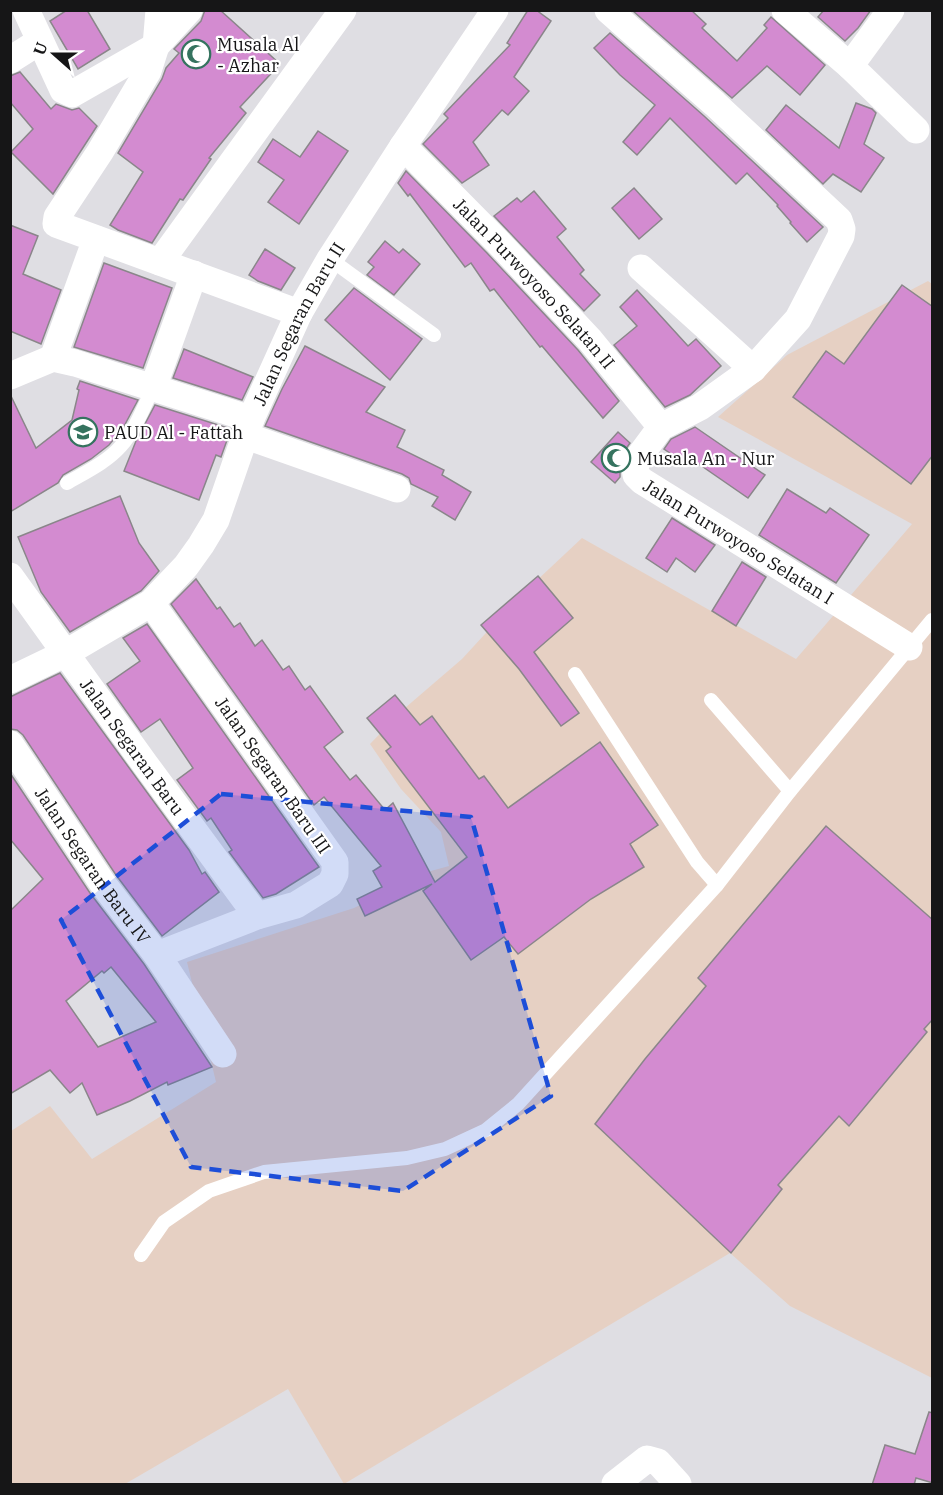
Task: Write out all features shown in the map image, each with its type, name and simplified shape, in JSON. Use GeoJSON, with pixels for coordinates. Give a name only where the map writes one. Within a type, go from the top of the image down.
{"type":"FeatureCollection","features":[{"type":"Feature","properties":{"kind":"street"},"geometry":{"type":"LineString","coordinates":[[26,10],[63,90],[72,94],[156,46],[189,10]]}},
{"type":"Feature","properties":{"kind":"street"},"geometry":{"type":"LineString","coordinates":[[159,10],[156,46],[148,71],[56,222],[58,226],[299,313]]}},
{"type":"Feature","properties":{"kind":"street"},"geometry":{"type":"LineString","coordinates":[[160,262],[343,10]]}},
{"type":"Feature","properties":{"kind":"street","name":"Jalan Segaran Baru II"},"geometry":{"type":"LineString","coordinates":[[10,680],[66,653],[151,603],[186,566],[216,520],[249,427],[299,313],[330,259],[403,146],[495,10]]}},
{"type":"Feature","properties":{"kind":"street","name":"Jalan Purwoyoso Selatan I"},"geometry":{"type":"LineString","coordinates":[[608,10],[715,104],[839,220],[842,229],[841,236],[798,319],[753,369],[699,407],[661,427],[638,459],[635,468],[636,475],[642,481],[909,647]]}},
{"type":"Feature","properties":{"kind":"street"},"geometry":{"type":"LineString","coordinates":[[785,10],[850,66],[916,130]]}},
{"type":"Feature","properties":{"kind":"street"},"geometry":{"type":"LineString","coordinates":[[850,66],[891,10]]}},
{"type":"Feature","properties":{"kind":"street"},"geometry":{"type":"LineString","coordinates":[[10,60],[40,41]]}},
{"type":"Feature","properties":{"kind":"street","name":"Jalan Purwoyoso Selatan II"},"geometry":{"type":"LineString","coordinates":[[403,146],[590,340],[661,427]]}},
{"type":"Feature","properties":{"kind":"street"},"geometry":{"type":"LineString","coordinates":[[52,358],[96,239]]}},
{"type":"Feature","properties":{"kind":"street"},"geometry":{"type":"LineString","coordinates":[[641,268],[753,369]]}},
{"type":"Feature","properties":{"kind":"street"},"geometry":{"type":"LineString","coordinates":[[153,388],[194,274]]}},
{"type":"Feature","properties":{"kind":"street"},"geometry":{"type":"LineString","coordinates":[[10,376],[52,358],[75,363],[153,388],[397,489]]}},
{"type":"Feature","properties":{"kind":"street","name":"Jalan Segaran Baru"},"geometry":{"type":"LineString","coordinates":[[10,576],[257,916]]}},
{"type":"Feature","properties":{"kind":"street","name":"Jalan Segaran Baru III"},"geometry":{"type":"LineString","coordinates":[[151,603],[334,862],[335,874],[330,884],[296,905],[257,916]]}},
{"type":"Feature","properties":{"kind":"street","name":"Jalan Segaran Baru IV"},"geometry":{"type":"LineString","coordinates":[[10,744],[103,884],[157,956],[257,916]]}},
{"type":"Feature","properties":{"kind":"street"},"geometry":{"type":"LineString","coordinates":[[157,956],[223,1054]]}},
{"type":"Feature","properties":{"kind":"street"},"geometry":{"type":"LineString","coordinates":[[615,1485],[647,1459],[658,1462],[678,1485]]}},
{"type":"Feature","properties":{"kind":"lane"},"geometry":{"type":"LineString","coordinates":[[330,259],[434,335]]}},
{"type":"Feature","properties":{"kind":"lane"},"geometry":{"type":"LineString","coordinates":[[68,483],[109,458],[122,446],[153,388]]}},
{"type":"Feature","properties":{"kind":"lane"},"geometry":{"type":"LineString","coordinates":[[141,1255],[164,1222],[209,1191],[264,1172],[407,1158],[445,1149],[486,1130],[518,1104],[717,885],[790,792],[933,620]]}},
{"type":"Feature","properties":{"kind":"lane"},"geometry":{"type":"LineString","coordinates":[[575,674],[697,862],[717,885]]}},
{"type":"Feature","properties":{"kind":"lane"},"geometry":{"type":"LineString","coordinates":[[711,700],[790,792]]}},
{"type":"Feature","properties":{"kind":"highlighted area"},"geometry":{"type":"Polygon","coordinates":[[[221,794],[471,817],[551,1096],[403,1191],[191,1167],[61,920],[221,794]]]}},
{"type":"Feature","properties":{"kind":"shaded area"},"geometry":{"type":"Polygon","coordinates":[[[928,281],[932,284],[932,1378],[790,1306],[730,1253],[344,1484],[288,1389],[125,1484],[11,1484],[11,1131],[50,1106],[92,1159],[216,1082],[187,962],[354,908],[409,877],[449,866],[441,832],[401,789],[370,744],[405,708],[462,659],[517,599],[582,538],[796,659],[912,524],[718,417],[787,355],[928,281]]]}},
{"type":"Feature","properties":{"kind":"building"},"geometry":{"type":"Polygon","coordinates":[[[67,10],[87,10],[110,49],[78,69],[50,21],[67,10]]]}},
{"type":"Feature","properties":{"kind":"building"},"geometry":{"type":"Polygon","coordinates":[[[205,10],[220,10],[280,64],[240,107],[246,113],[209,158],[211,159],[183,200],[180,199],[152,243],[110,225],[143,172],[118,153],[162,79],[166,68],[179,53],[174,49],[201,21],[205,10]]]}},
{"type":"Feature","properties":{"kind":"building"},"geometry":{"type":"Polygon","coordinates":[[[528,10],[536,10],[551,21],[514,77],[529,91],[508,115],[502,110],[473,142],[489,165],[462,183],[423,144],[448,118],[444,114],[510,45],[507,43],[528,10]]]}},
{"type":"Feature","properties":{"kind":"building"},"geometry":{"type":"Polygon","coordinates":[[[691,10],[706,24],[702,28],[737,61],[767,28],[764,25],[771,17],[825,65],[800,95],[767,66],[732,98],[633,11],[691,10]]]}},
{"type":"Feature","properties":{"kind":"building"},"geometry":{"type":"Polygon","coordinates":[[[824,10],[871,10],[845,41],[818,17],[824,10]]]}},
{"type":"Feature","properties":{"kind":"building"},"geometry":{"type":"Polygon","coordinates":[[[610,33],[704,116],[823,227],[807,242],[778,205],[747,173],[736,184],[670,118],[637,155],[623,142],[655,105],[620,75],[594,48],[610,33]]]}},
{"type":"Feature","properties":{"kind":"building"},"geometry":{"type":"Polygon","coordinates":[[[20,72],[51,109],[56,104],[72,110],[79,108],[97,126],[53,194],[11,152],[33,129],[10,102],[10,76],[20,72]]]}},
{"type":"Feature","properties":{"kind":"building"},"geometry":{"type":"Polygon","coordinates":[[[856,103],[876,113],[864,144],[884,158],[861,192],[833,174],[823,184],[766,130],[786,105],[839,148],[856,103]]]}},
{"type":"Feature","properties":{"kind":"building"},"geometry":{"type":"Polygon","coordinates":[[[318,131],[348,151],[299,224],[268,202],[284,180],[258,162],[273,139],[300,157],[318,131]]]}},
{"type":"Feature","properties":{"kind":"building"},"geometry":{"type":"Polygon","coordinates":[[[406,171],[578,350],[619,401],[603,418],[542,346],[540,347],[494,289],[490,291],[471,263],[465,267],[410,194],[408,196],[398,183],[406,171]]]}},
{"type":"Feature","properties":{"kind":"building"},"geometry":{"type":"Polygon","coordinates":[[[634,188],[662,219],[639,239],[612,208],[634,188]]]}},
{"type":"Feature","properties":{"kind":"building"},"geometry":{"type":"Polygon","coordinates":[[[534,191],[566,229],[557,237],[584,270],[580,274],[600,295],[584,311],[494,216],[517,198],[521,202],[534,191]]]}},
{"type":"Feature","properties":{"kind":"building"},"geometry":{"type":"Polygon","coordinates":[[[10,225],[38,236],[23,274],[61,290],[41,344],[10,331],[10,225]]]}},
{"type":"Feature","properties":{"kind":"building"},"geometry":{"type":"Polygon","coordinates":[[[385,241],[399,253],[403,249],[420,264],[394,295],[367,275],[374,267],[368,262],[385,241]]]}},
{"type":"Feature","properties":{"kind":"building"},"geometry":{"type":"Polygon","coordinates":[[[265,249],[295,268],[281,290],[249,275],[265,249]]]}},
{"type":"Feature","properties":{"kind":"building"},"geometry":{"type":"Polygon","coordinates":[[[104,263],[172,288],[143,368],[74,347],[104,263]]]}},
{"type":"Feature","properties":{"kind":"building"},"geometry":{"type":"Polygon","coordinates":[[[902,285],[933,307],[933,455],[911,484],[793,397],[826,351],[844,364],[902,285]]]}},
{"type":"Feature","properties":{"kind":"building"},"geometry":{"type":"Polygon","coordinates":[[[354,288],[422,339],[390,380],[325,320],[354,288]]]}},
{"type":"Feature","properties":{"kind":"building"},"geometry":{"type":"Polygon","coordinates":[[[637,290],[688,346],[696,339],[721,366],[690,395],[665,407],[614,345],[637,326],[620,307],[637,290]]]}},
{"type":"Feature","properties":{"kind":"building"},"geometry":{"type":"Polygon","coordinates":[[[305,346],[385,387],[366,412],[405,430],[397,447],[444,470],[442,475],[471,492],[455,520],[432,506],[438,497],[411,484],[409,478],[402,474],[265,426],[305,346]]]}},
{"type":"Feature","properties":{"kind":"building"},"geometry":{"type":"Polygon","coordinates":[[[184,349],[253,377],[242,400],[173,378],[184,349]]]}},
{"type":"Feature","properties":{"kind":"building"},"geometry":{"type":"Polygon","coordinates":[[[80,381],[138,400],[123,428],[109,445],[91,459],[63,475],[58,483],[10,512],[10,394],[36,448],[72,420],[80,381]]]}},
{"type":"Feature","properties":{"kind":"building"},"geometry":{"type":"Polygon","coordinates":[[[155,405],[231,429],[221,457],[216,455],[199,500],[124,471],[136,441],[155,405]]]}},
{"type":"Feature","properties":{"kind":"building"},"geometry":{"type":"Polygon","coordinates":[[[695,427],[765,475],[748,498],[690,458],[686,464],[664,449],[671,439],[695,427]]]}},
{"type":"Feature","properties":{"kind":"building","name":"Musala An - Nur"},"geometry":{"type":"Polygon","coordinates":[[[618,432],[630,443],[623,453],[620,477],[615,483],[591,462],[618,432]]]}},
{"type":"Feature","properties":{"kind":"building"},"geometry":{"type":"Polygon","coordinates":[[[787,489],[826,513],[830,508],[869,535],[836,583],[759,535],[787,489]]]}},
{"type":"Feature","properties":{"kind":"building"},"geometry":{"type":"Polygon","coordinates":[[[120,496],[139,543],[159,571],[141,591],[70,632],[41,592],[18,537],[120,496]]]}},
{"type":"Feature","properties":{"kind":"building"},"geometry":{"type":"Polygon","coordinates":[[[672,518],[715,545],[695,572],[676,558],[667,572],[646,558],[672,518]]]}},
{"type":"Feature","properties":{"kind":"building"},"geometry":{"type":"Polygon","coordinates":[[[742,562],[766,577],[736,626],[712,611],[742,562]]]}},
{"type":"Feature","properties":{"kind":"building"},"geometry":{"type":"Polygon","coordinates":[[[538,576],[573,618],[534,652],[579,713],[561,726],[519,669],[481,625],[538,576]]]}},
{"type":"Feature","properties":{"kind":"building"},"geometry":{"type":"Polygon","coordinates":[[[196,579],[217,609],[220,607],[234,627],[240,623],[255,646],[262,640],[283,670],[289,666],[305,690],[310,686],[343,732],[324,747],[350,780],[356,775],[385,810],[393,803],[435,882],[467,857],[386,751],[391,747],[367,718],[395,695],[420,725],[432,716],[479,779],[484,776],[508,808],[600,742],[658,825],[630,844],[644,867],[591,899],[518,954],[504,937],[471,960],[423,891],[432,884],[365,916],[357,899],[382,887],[373,871],[381,866],[324,797],[314,805],[171,604],[196,579]]]}},
{"type":"Feature","properties":{"kind":"building"},"geometry":{"type":"Polygon","coordinates":[[[147,624],[319,867],[276,894],[263,898],[229,852],[232,850],[211,818],[207,821],[177,780],[193,768],[160,719],[141,732],[107,684],[140,661],[123,638],[147,624]]]}},
{"type":"Feature","properties":{"kind":"building"},"geometry":{"type":"Polygon","coordinates":[[[60,673],[189,850],[202,874],[205,872],[219,892],[162,936],[116,875],[23,735],[17,730],[10,729],[10,697],[60,673]]]}},
{"type":"Feature","properties":{"kind":"building"},"geometry":{"type":"Polygon","coordinates":[[[10,773],[90,893],[144,964],[212,1067],[168,1085],[167,1082],[97,1115],[82,1083],[70,1093],[50,1070],[10,1094],[10,911],[43,879],[10,839],[10,773]],[[111,967],[104,973],[102,971],[66,1001],[98,1047],[156,1022],[111,967]]]}},
{"type":"Feature","properties":{"kind":"building"},"geometry":{"type":"Polygon","coordinates":[[[826,826],[933,920],[933,1019],[924,1029],[927,1032],[849,1126],[839,1116],[778,1185],[782,1189],[731,1253],[595,1124],[706,986],[698,978],[826,826]]]}},
{"type":"Feature","properties":{"kind":"building"},"geometry":{"type":"Polygon","coordinates":[[[929,1412],[933,1413],[933,1483],[916,1478],[914,1485],[872,1485],[885,1445],[915,1454],[929,1412]]]}},
{"type":"Feature","properties":{"kind":"place","name":"Musala Al - Azhar"},"geometry":{"type":"Point","coordinates":[196,54]}},
{"type":"Feature","properties":{"kind":"place","name":"PAUD Al - Fattah"},"geometry":{"type":"Point","coordinates":[83,432]}},
{"type":"Feature","properties":{"kind":"place","name":"Musala An - Nur"},"geometry":{"type":"Point","coordinates":[616,458]}}]}
